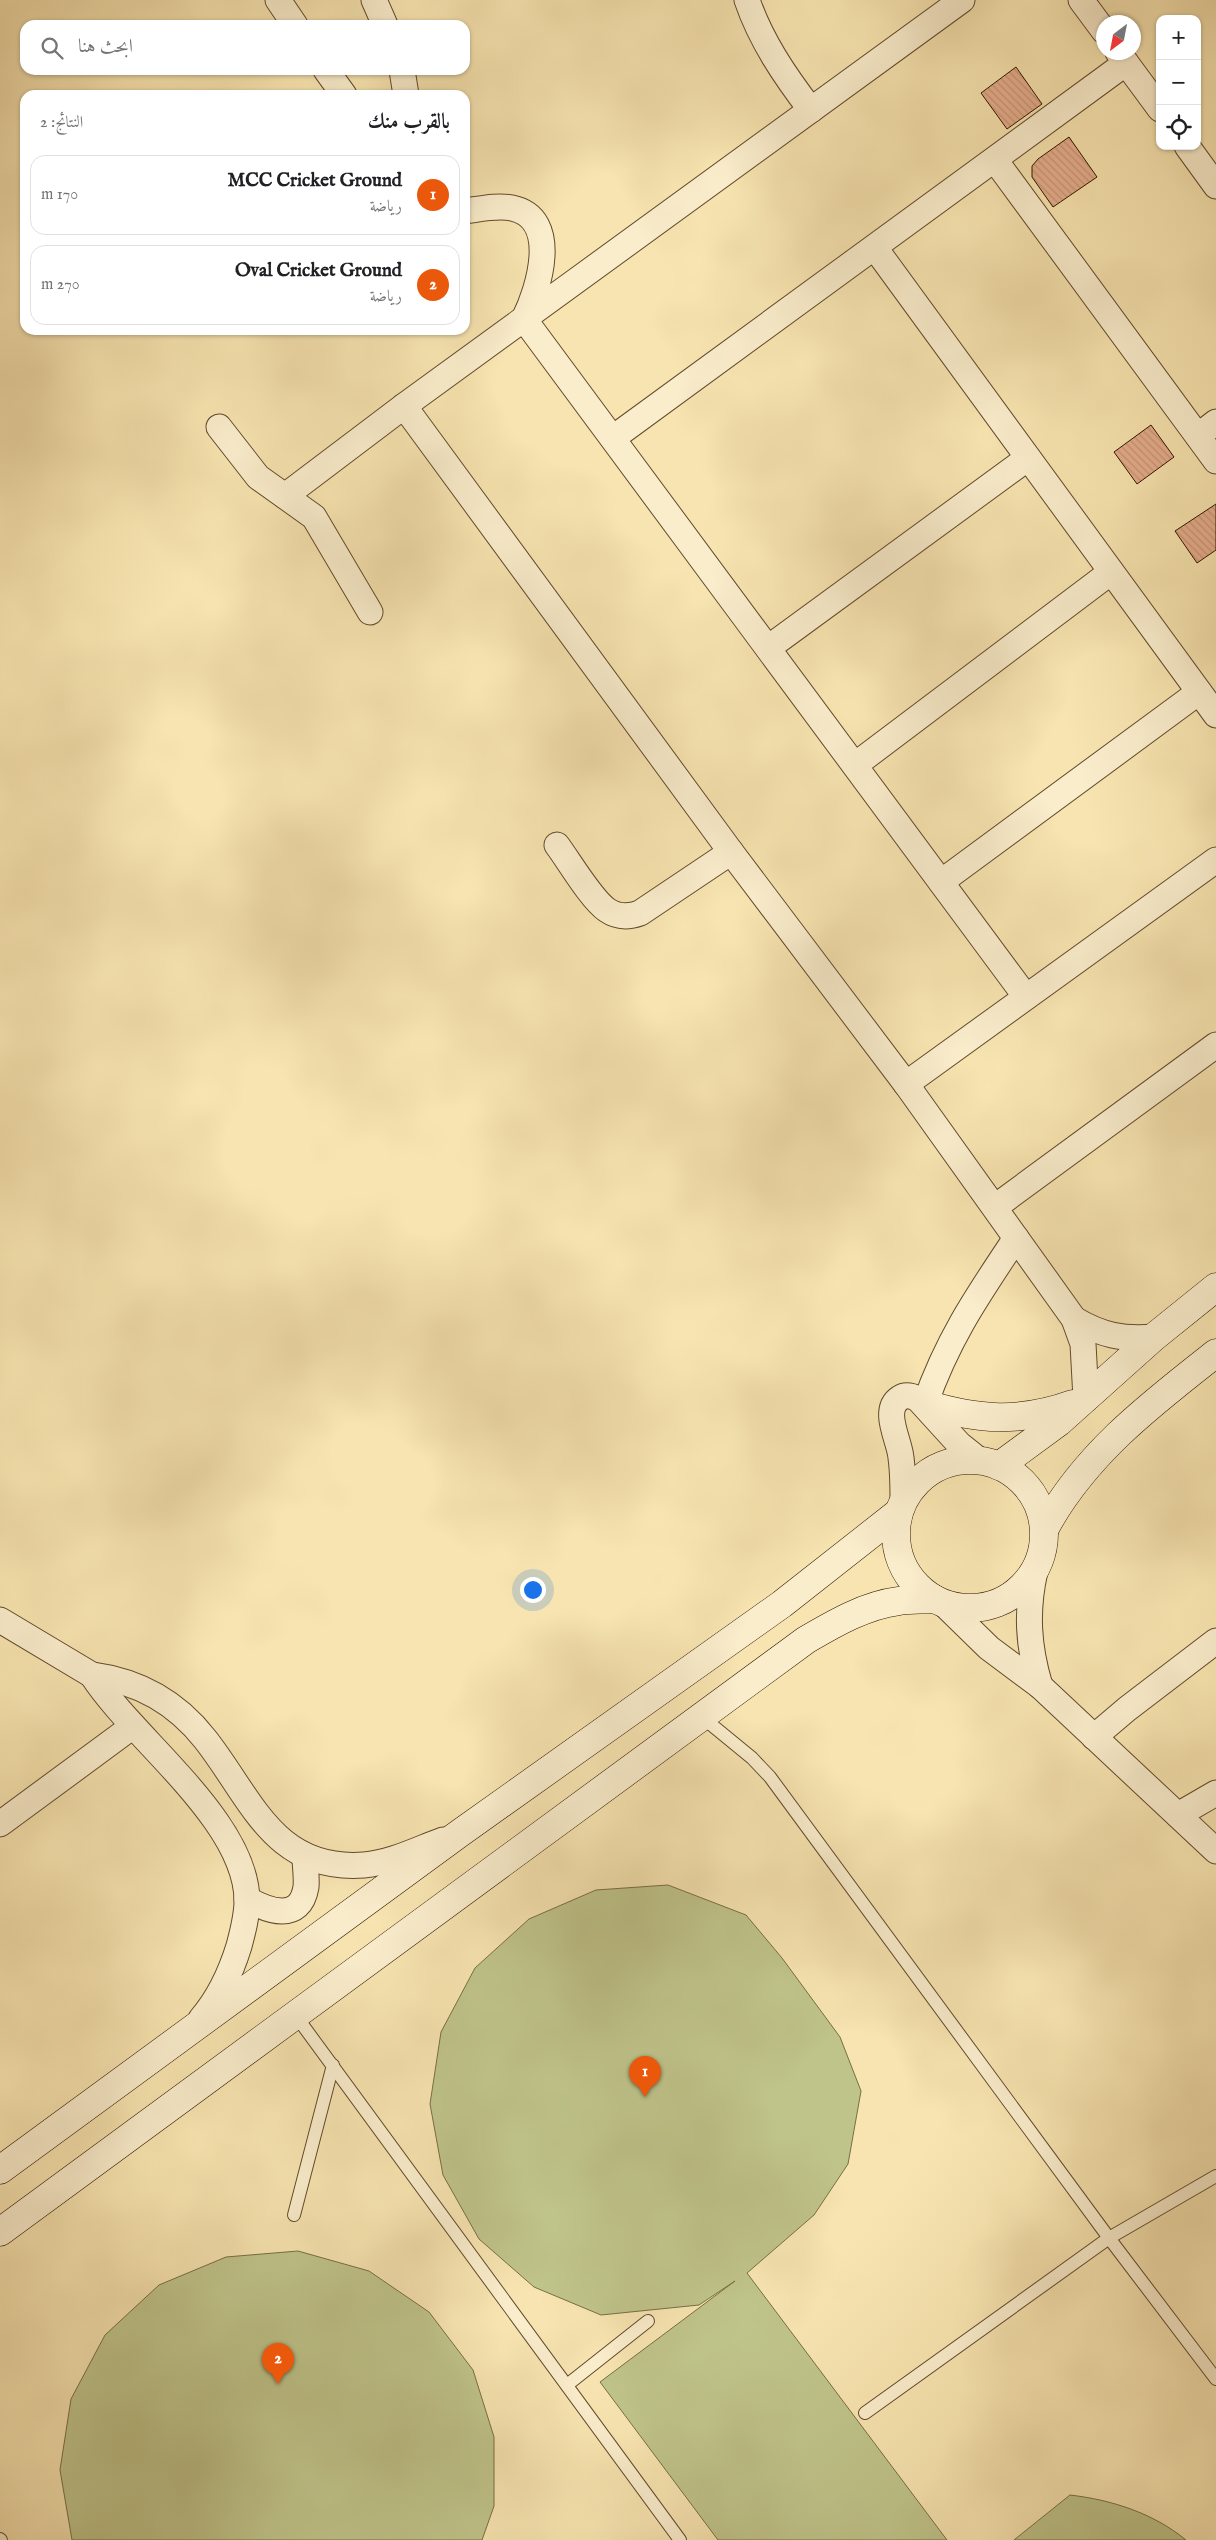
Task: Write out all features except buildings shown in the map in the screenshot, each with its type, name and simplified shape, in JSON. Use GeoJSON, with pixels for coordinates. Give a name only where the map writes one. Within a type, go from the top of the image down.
{"type":"FeatureCollection","features":[{"type":"Feature","properties":{"kind":"street"},"geometry":{"type":"LineString","coordinates":[[278,0],[292,20]]}},
{"type":"Feature","properties":{"kind":"street"},"geometry":{"type":"LineString","coordinates":[[374,0],[383,20]]}},
{"type":"Feature","properties":{"kind":"street"},"geometry":{"type":"LineString","coordinates":[[747,0],[764,39],[778,64],[810,110]]}},
{"type":"Feature","properties":{"kind":"street"},"geometry":{"type":"LineString","coordinates":[[285,496],[524,318],[962,0]]}},
{"type":"Feature","properties":{"kind":"street"},"geometry":{"type":"LineString","coordinates":[[1081,0],[1096,21]]}},
{"type":"Feature","properties":{"kind":"street"},"geometry":{"type":"LineString","coordinates":[[613,438],[995,160],[1120,60]]}},
{"type":"Feature","properties":{"kind":"street"},"geometry":{"type":"LineString","coordinates":[[1123,60],[1157,105]]}},
{"type":"Feature","properties":{"kind":"street"},"geometry":{"type":"LineString","coordinates":[[330,75],[340,90]]}},
{"type":"Feature","properties":{"kind":"street"},"geometry":{"type":"LineString","coordinates":[[403,75],[405,90]]}},
{"type":"Feature","properties":{"kind":"street"},"geometry":{"type":"LineString","coordinates":[[1190,150],[1216,186]]}},
{"type":"Feature","properties":{"kind":"street"},"geometry":{"type":"LineString","coordinates":[[995,160],[1207,429],[1216,461]]}},
{"type":"Feature","properties":{"kind":"street"},"geometry":{"type":"LineString","coordinates":[[470,210],[502,207],[513,208],[523,213],[537,226],[541,235],[542,247],[540,275],[531,305],[524,318]]}},
{"type":"Feature","properties":{"kind":"street"},"geometry":{"type":"LineString","coordinates":[[875,248],[1216,715]]}},
{"type":"Feature","properties":{"kind":"street"},"geometry":{"type":"LineString","coordinates":[[524,318],[1026,997]]}},
{"type":"Feature","properties":{"kind":"street"},"geometry":{"type":"LineString","coordinates":[[404,406],[731,852],[906,1084],[1074,1319],[1083,1344],[1086,1399]]}},
{"type":"Feature","properties":{"kind":"street"},"geometry":{"type":"LineString","coordinates":[[219,427],[252,472],[307,510],[320,524],[370,612]]}},
{"type":"Feature","properties":{"kind":"street"},"geometry":{"type":"LineString","coordinates":[[768,648],[1028,458]]}},
{"type":"Feature","properties":{"kind":"street"},"geometry":{"type":"LineString","coordinates":[[855,765],[1111,572]]}},
{"type":"Feature","properties":{"kind":"street"},"geometry":{"type":"LineString","coordinates":[[941,882],[1199,692]]}},
{"type":"Feature","properties":{"kind":"street"},"geometry":{"type":"LineString","coordinates":[[557,844],[600,904],[607,910],[623,916],[640,913],[731,852]]}},
{"type":"Feature","properties":{"kind":"street"},"geometry":{"type":"LineString","coordinates":[[906,1084],[1216,860]]}},
{"type":"Feature","properties":{"kind":"street"},"geometry":{"type":"LineString","coordinates":[[995,1207],[1216,1045]]}},
{"type":"Feature","properties":{"kind":"street"},"geometry":{"type":"LineString","coordinates":[[925,1404],[939,1364],[952,1336],[1016,1238]]}},
{"type":"Feature","properties":{"kind":"street"},"geometry":{"type":"LineString","coordinates":[[0,2170],[460,1834],[782,1604],[901,1506],[915,1483],[929,1472],[953,1462],[989,1463],[1059,1422],[1154,1337],[1216,1287]]}},
{"type":"Feature","properties":{"kind":"street"},"geometry":{"type":"LineString","coordinates":[[1074,1319],[1092,1330],[1112,1337],[1133,1339],[1154,1337]]}},
{"type":"Feature","properties":{"kind":"street"},"geometry":{"type":"LineString","coordinates":[[1045,1528],[1059,1502],[1097,1454],[1119,1433],[1216,1352]]}},
{"type":"Feature","properties":{"kind":"street"},"geometry":{"type":"LineString","coordinates":[[1086,1399],[1055,1410],[1022,1417],[981,1417],[956,1414],[925,1404],[911,1396],[904,1396],[898,1399],[891,1410],[901,1455],[901,1506],[896,1537],[901,1562],[914,1583],[939,1602],[989,1648],[1040,1686],[1216,1850]]}},
{"type":"Feature","properties":{"kind":"street"},"geometry":{"type":"LineString","coordinates":[[925,1404],[959,1444],[989,1463],[1017,1476],[1031,1491],[1040,1509],[1045,1528],[1043,1550],[1035,1571],[1030,1594],[1029,1640],[1040,1686]]}},
{"type":"Feature","properties":{"kind":"street"},"geometry":{"type":"LineString","coordinates":[[0,2232],[806,1640],[835,1623],[866,1610],[898,1601],[939,1602],[970,1609],[996,1604],[1019,1591],[1035,1571]]}},
{"type":"Feature","properties":{"kind":"street"},"geometry":{"type":"LineString","coordinates":[[0,1620],[92,1675],[142,1688],[172,1707],[204,1738],[273,1834],[305,1856],[325,1862],[365,1865],[384,1861],[460,1834]]}},
{"type":"Feature","properties":{"kind":"street"},"geometry":{"type":"LineString","coordinates":[[1094,1737],[1127,1709],[1216,1641]]}},
{"type":"Feature","properties":{"kind":"street"},"geometry":{"type":"LineString","coordinates":[[92,1675],[111,1702],[179,1775],[223,1833],[234,1854],[247,1899],[245,1920],[234,1962],[215,2000],[189,2033]]}},
{"type":"Feature","properties":{"kind":"street"},"geometry":{"type":"LineString","coordinates":[[0,1824],[133,1726]]}},
{"type":"Feature","properties":{"kind":"street"},"geometry":{"type":"LineString","coordinates":[[1178,1815],[1216,1793]]}},
{"type":"Feature","properties":{"kind":"street"},"geometry":{"type":"LineString","coordinates":[[247,1899],[270,1911],[289,1910],[298,1904],[306,1886],[305,1856]]}},
{"type":"Feature","properties":{"kind":"lane"},"geometry":{"type":"LineString","coordinates":[[702,1717],[752,1758],[770,1777],[1109,2238],[1216,2379]]}},
{"type":"Feature","properties":{"kind":"lane"},"geometry":{"type":"LineString","coordinates":[[296,2016],[567,2385],[677,2539]]}},
{"type":"Feature","properties":{"kind":"lane"},"geometry":{"type":"LineString","coordinates":[[294,2215],[333,2065]]}},
{"type":"Feature","properties":{"kind":"lane"},"geometry":{"type":"LineString","coordinates":[[865,2413],[1109,2238],[1216,2176]]}},
{"type":"Feature","properties":{"kind":"lane"},"geometry":{"type":"LineString","coordinates":[[567,2385],[648,2321]]}},
{"type":"Feature","properties":{"kind":"green space"},"geometry":{"type":"Polygon","coordinates":[[[668,1885],[746,1915],[782,1958],[840,2037],[861,2091],[848,2164],[814,2215],[747,2273],[947,2540],[718,2540],[600,2382],[735,2281],[699,2305],[601,2315],[534,2287],[479,2239],[443,2175],[430,2104],[441,2032],[475,1968],[529,1919],[596,1890],[668,1885]]]}},
{"type":"Feature","properties":{"kind":"green space"},"geometry":{"type":"Polygon","coordinates":[[[298,2251],[369,2271],[429,2312],[473,2370],[494,2437],[494,2506],[482,2540],[72,2540],[60,2470],[71,2399],[105,2335],[159,2285],[226,2257],[298,2251]]]}},
{"type":"Feature","properties":{"kind":"green space"},"geometry":{"type":"Polygon","coordinates":[[[1070,2495],[1101,2500],[1131,2509],[1160,2522],[1186,2540],[1014,2540],[1070,2495]]]}},
{"type":"Feature","properties":{"kind":"place","name":"MCC Cricket Ground"},"geometry":{"type":"Point","coordinates":[645,2097]}},
{"type":"Feature","properties":{"kind":"place","name":"Oval Cricket Ground"},"geometry":{"type":"Point","coordinates":[278,2384]}}]}
